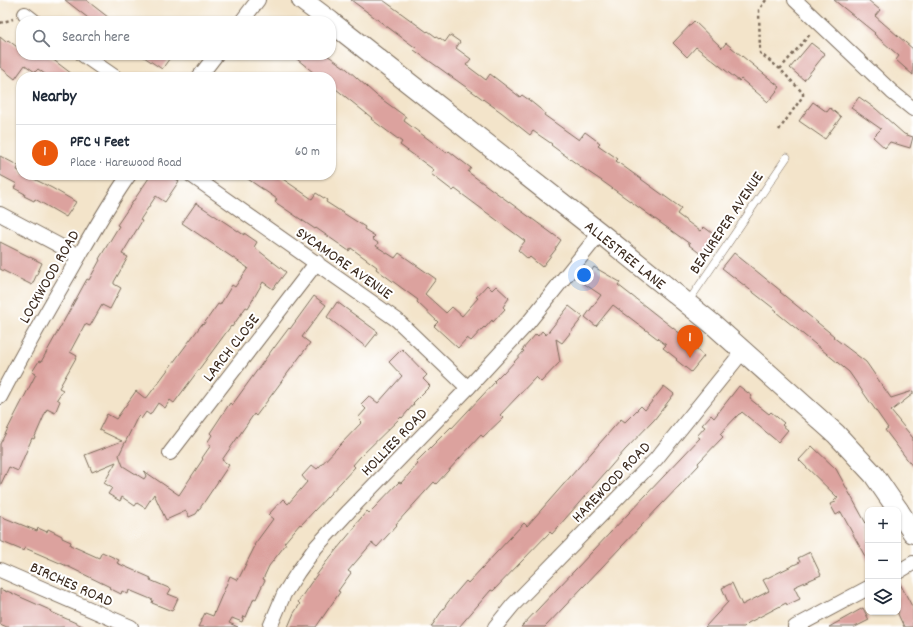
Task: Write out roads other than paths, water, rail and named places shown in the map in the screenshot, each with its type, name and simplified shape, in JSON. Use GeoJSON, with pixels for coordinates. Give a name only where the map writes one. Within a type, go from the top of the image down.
{"type":"FeatureCollection","features":[{"type":"Feature","properties":{"kind":"street"},"geometry":{"type":"LineString","coordinates":[[246,16],[258,0]]}},
{"type":"Feature","properties":{"kind":"street","name":"ALLESTREE LANE"},"geometry":{"type":"LineString","coordinates":[[302,0],[322,16]]}},
{"type":"Feature","properties":{"kind":"street"},"geometry":{"type":"LineString","coordinates":[[794,0],[892,92],[913,109]]}},
{"type":"Feature","properties":{"kind":"street","name":"ALLESTREE LANE"},"geometry":{"type":"LineString","coordinates":[[336,27],[600,233],[743,351],[836,434],[874,475],[896,507]]}},
{"type":"Feature","properties":{"kind":"street"},"geometry":{"type":"LineString","coordinates":[[90,60],[108,72]]}},
{"type":"Feature","properties":{"kind":"street"},"geometry":{"type":"LineString","coordinates":[[203,72],[212,60]]}},
{"type":"Feature","properties":{"kind":"street","name":"LOCKWOOD ROAD"},"geometry":{"type":"LineString","coordinates":[[0,397],[23,353],[79,256],[112,199],[125,180]]}},
{"type":"Feature","properties":{"kind":"street","name":"SYCAMORE AVENUE"},"geometry":{"type":"LineString","coordinates":[[199,180],[397,320],[468,388]]}},
{"type":"Feature","properties":{"kind":"street"},"geometry":{"type":"LineString","coordinates":[[0,214],[79,256]]}},
{"type":"Feature","properties":{"kind":"street","name":"HOLLIES ROAD"},"geometry":{"type":"LineString","coordinates":[[270,627],[284,594],[316,548],[349,511],[468,388],[528,323],[600,233]]}},
{"type":"Feature","properties":{"kind":"street","name":"LARCH CLOSE"},"geometry":{"type":"LineString","coordinates":[[170,453],[317,262]]}},
{"type":"Feature","properties":{"kind":"street","name":"HAREWOOD ROAD"},"geometry":{"type":"LineString","coordinates":[[495,627],[513,605],[656,460],[743,351]]}},
{"type":"Feature","properties":{"kind":"street","name":"ALLESTREE LANE"},"geometry":{"type":"LineString","coordinates":[[901,515],[913,533]]}},
{"type":"Feature","properties":{"kind":"street"},"geometry":{"type":"LineString","coordinates":[[901,570],[913,563]]}},
{"type":"Feature","properties":{"kind":"street","name":"BIRCHES ROAD"},"geometry":{"type":"LineString","coordinates":[[0,570],[131,627]]}},
{"type":"Feature","properties":{"kind":"street"},"geometry":{"type":"LineString","coordinates":[[795,627],[865,590]]}},
{"type":"Feature","properties":{"kind":"lane","name":"BEAUREPER AVENUE"},"geometry":{"type":"LineString","coordinates":[[687,304],[787,156]]}},
{"type":"Feature","properties":{"kind":"place","name":"PFC 4 Feet"},"geometry":{"type":"Point","coordinates":[690,358]}}]}
